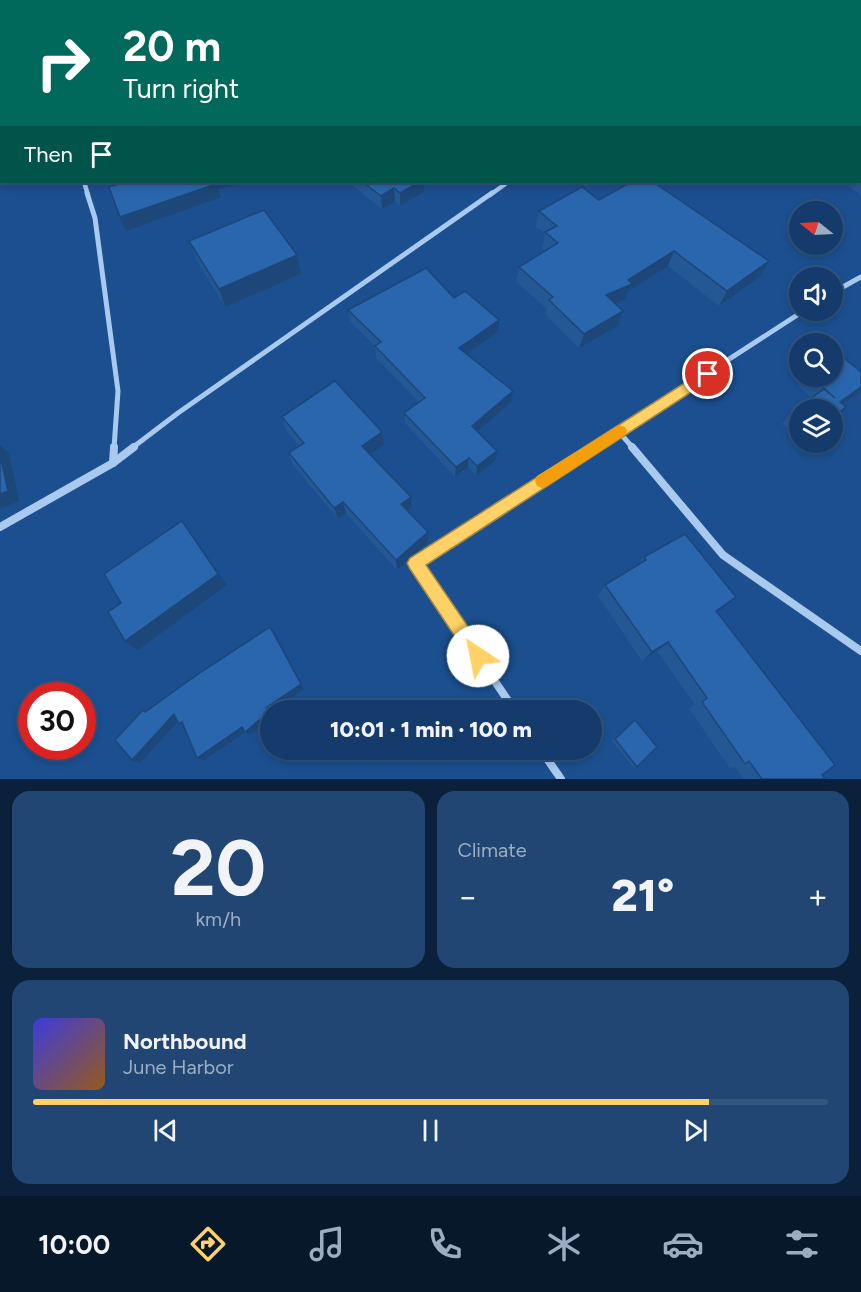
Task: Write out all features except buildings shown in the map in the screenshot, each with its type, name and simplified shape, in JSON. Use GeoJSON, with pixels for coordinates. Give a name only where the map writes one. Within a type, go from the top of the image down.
{"type":"FeatureCollection","features":[{"type":"Feature","properties":{"kind":"street"},"geometry":{"type":"LineString","coordinates":[[84,183],[95,218],[118,391],[113,463]]}},
{"type":"Feature","properties":{"kind":"street"},"geometry":{"type":"LineString","coordinates":[[0,526],[113,463],[178,413],[507,183]]}},
{"type":"Feature","properties":{"kind":"street"},"geometry":{"type":"LineString","coordinates":[[843,287],[861,276]]}},
{"type":"Feature","properties":{"kind":"street"},"geometry":{"type":"LineString","coordinates":[[508,700],[415,563],[789,320]]}},
{"type":"Feature","properties":{"kind":"street"},"geometry":{"type":"LineString","coordinates":[[619,432],[723,555],[861,651]]}},
{"type":"Feature","properties":{"kind":"street"},"geometry":{"type":"LineString","coordinates":[[549,760],[561,779]]}},
{"type":"Feature","properties":{"kind":"slow traffic"},"geometry":{"type":"LineString","coordinates":[[542,481],[619,431]]}},
{"type":"Feature","properties":{"kind":"route"},"geometry":{"type":"LineString","coordinates":[[478,656],[415,563],[708,374]]}}]}
